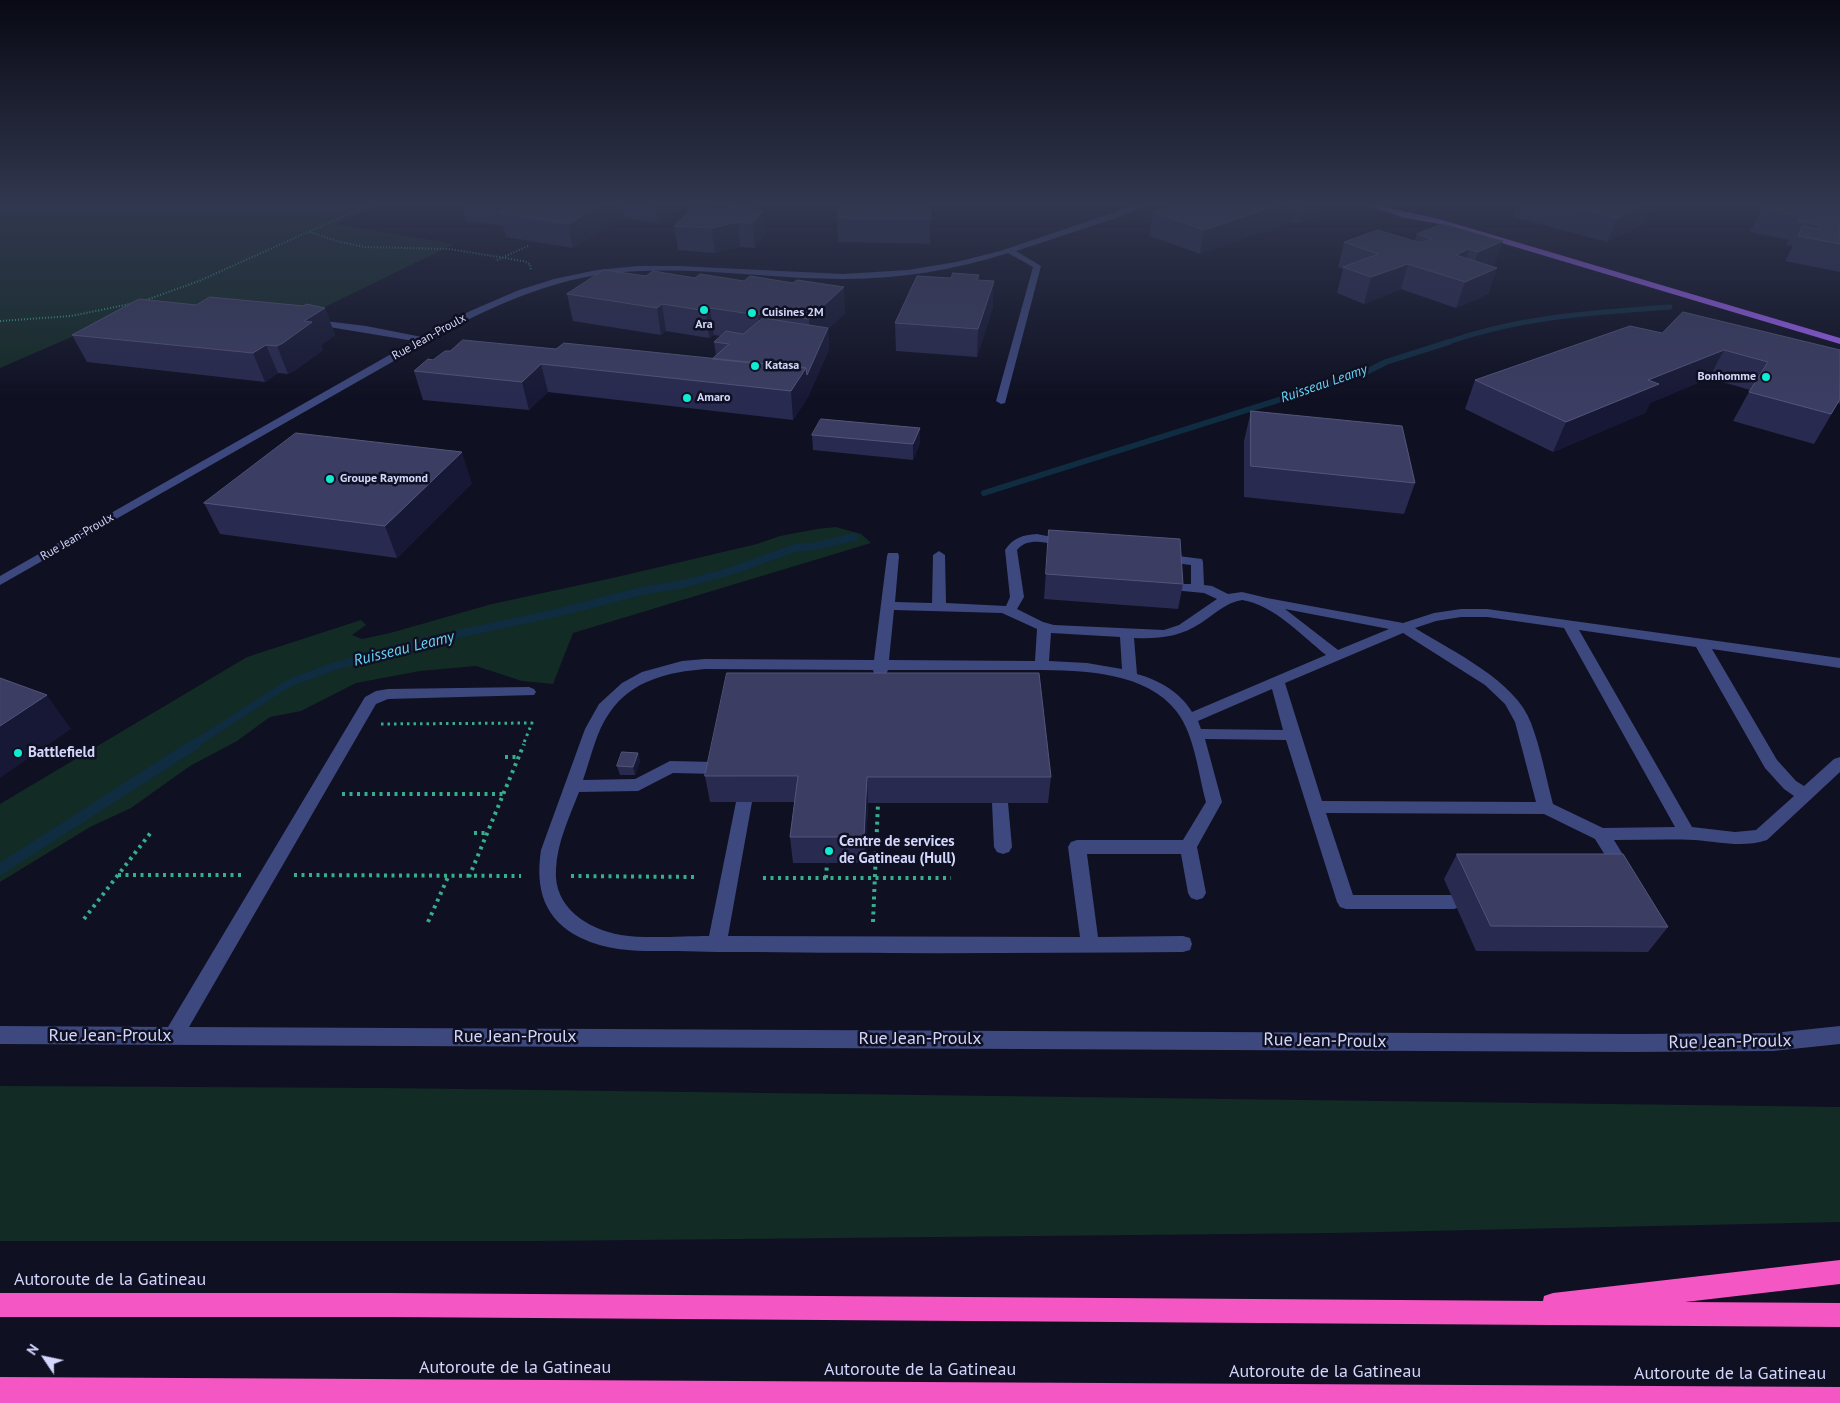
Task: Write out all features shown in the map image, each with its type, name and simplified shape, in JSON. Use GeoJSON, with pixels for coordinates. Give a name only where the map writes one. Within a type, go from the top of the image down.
{"type":"FeatureCollection","features":[{"type":"Feature","properties":{"kind":"highway"},"geometry":{"type":"LineString","coordinates":[[1485,1312],[1840,1272]]}},
{"type":"Feature","properties":{"kind":"highway","name":"Autoroute de la Gatineau"},"geometry":{"type":"LineString","coordinates":[[0,1305],[389,1305],[1840,1315]]}},
{"type":"Feature","properties":{"kind":"highway","name":"Autoroute de la Gatineau"},"geometry":{"type":"LineString","coordinates":[[0,1390],[1840,1400]]}},
{"type":"Feature","properties":{"kind":"main road"},"geometry":{"type":"LineString","coordinates":[[1603,270],[1840,341]]}},
{"type":"Feature","properties":{"kind":"street","name":"Rue Jean-Proulx"},"geometry":{"type":"LineString","coordinates":[[0,581],[475,312],[508,297],[557,280],[596,273],[630,270]]}},
{"type":"Feature","properties":{"kind":"street","name":"Rue Jean-Proulx"},"geometry":{"type":"LineString","coordinates":[[714,270],[827,276],[883,275],[928,270]]}},
{"type":"Feature","properties":{"kind":"street"},"geometry":{"type":"LineString","coordinates":[[1000,401],[1036,270]]}},
{"type":"Feature","properties":{"kind":"street"},"geometry":{"type":"LineString","coordinates":[[299,320],[357,327],[423,340]]}},
{"type":"Feature","properties":{"kind":"street"},"geometry":{"type":"LineString","coordinates":[[1010,610],[1017,598],[1011,550],[1014,545],[1023,539],[1033,539],[1079,547]]}},
{"type":"Feature","properties":{"kind":"street"},"geometry":{"type":"LineString","coordinates":[[938,607],[939,555]]}},
{"type":"Feature","properties":{"kind":"street"},"geometry":{"type":"LineString","coordinates":[[879,690],[880,665],[893,556]]}},
{"type":"Feature","properties":{"kind":"street"},"geometry":{"type":"LineString","coordinates":[[1148,556],[1197,562],[1198,588]]}},
{"type":"Feature","properties":{"kind":"street"},"geometry":{"type":"LineString","coordinates":[[1177,587],[1213,591],[1226,599]]}},
{"type":"Feature","properties":{"kind":"street"},"geometry":{"type":"LineString","coordinates":[[887,606],[1010,610],[1044,627],[1159,634],[1170,633],[1198,619],[1212,607],[1226,599],[1240,596],[1405,628],[1476,671],[1502,691],[1511,701],[1523,722],[1546,808]]}},
{"type":"Feature","properties":{"kind":"street"},"geometry":{"type":"LineString","coordinates":[[1265,601],[1336,656]]}},
{"type":"Feature","properties":{"kind":"street"},"geometry":{"type":"LineString","coordinates":[[1192,727],[1277,682],[1336,656],[1434,617],[1461,613],[1487,614],[1840,663]]}},
{"type":"Feature","properties":{"kind":"street"},"geometry":{"type":"LineString","coordinates":[[1569,625],[1687,834]]}},
{"type":"Feature","properties":{"kind":"street"},"geometry":{"type":"LineString","coordinates":[[1042,665],[1044,627]]}},
{"type":"Feature","properties":{"kind":"street"},"geometry":{"type":"LineString","coordinates":[[1127,633],[1130,676]]}},
{"type":"Feature","properties":{"kind":"street"},"geometry":{"type":"LineString","coordinates":[[1700,643],[1771,764],[1790,785],[1806,795]]}},
{"type":"Feature","properties":{"kind":"street"},"geometry":{"type":"LineString","coordinates":[[1183,944],[632,944],[608,941],[582,931],[562,914],[550,895],[546,872],[550,850],[593,729],[604,708],[627,686],[647,675],[693,664],[1042,665],[1092,668],[1130,676],[1163,691],[1180,707],[1192,727],[1214,802],[1188,847],[1197,893]]}},
{"type":"Feature","properties":{"kind":"street"},"geometry":{"type":"LineString","coordinates":[[1277,682],[1292,735],[1346,902],[1454,902]]}},
{"type":"Feature","properties":{"kind":"street"},"geometry":{"type":"LineString","coordinates":[[173,1036],[370,701],[381,695],[388,694],[529,692]]}},
{"type":"Feature","properties":{"kind":"street"},"geometry":{"type":"LineString","coordinates":[[1192,727],[1292,735]]}},
{"type":"Feature","properties":{"kind":"street"},"geometry":{"type":"LineString","coordinates":[[1315,808],[1546,808],[1602,834],[1687,834],[1747,839],[1761,835],[1840,763]]}},
{"type":"Feature","properties":{"kind":"street"},"geometry":{"type":"LineString","coordinates":[[573,786],[638,785],[670,768],[717,768]]}},
{"type":"Feature","properties":{"kind":"street"},"geometry":{"type":"LineString","coordinates":[[717,945],[744,802]]}},
{"type":"Feature","properties":{"kind":"street"},"geometry":{"type":"LineString","coordinates":[[1000,803],[1003,847]]}},
{"type":"Feature","properties":{"kind":"street"},"geometry":{"type":"LineString","coordinates":[[1602,834],[1631,883]]}},
{"type":"Feature","properties":{"kind":"street"},"geometry":{"type":"LineString","coordinates":[[1090,945],[1077,847],[1188,847]]}},
{"type":"Feature","properties":{"kind":"street","name":"Rue Jean-Proulx"},"geometry":{"type":"LineString","coordinates":[[0,1035],[1652,1043],[1773,1042],[1840,1035]]}},
{"type":"Feature","properties":{"kind":"path"},"geometry":{"type":"LineString","coordinates":[[140,302],[163,296],[223,270]]}},
{"type":"Feature","properties":{"kind":"path"},"geometry":{"type":"LineString","coordinates":[[0,321],[72,316],[133,304]]}},
{"type":"Feature","properties":{"kind":"path"},"geometry":{"type":"LineString","coordinates":[[375,724],[532,723],[470,877]]}},
{"type":"Feature","properties":{"kind":"path"},"geometry":{"type":"LineString","coordinates":[[505,756],[519,757]]}},
{"type":"Feature","properties":{"kind":"path"},"geometry":{"type":"LineString","coordinates":[[338,794],[504,794]]}},
{"type":"Feature","properties":{"kind":"path"},"geometry":{"type":"LineString","coordinates":[[873,925],[878,803]]}},
{"type":"Feature","properties":{"kind":"path"},"geometry":{"type":"LineString","coordinates":[[84,919],[152,831]]}},
{"type":"Feature","properties":{"kind":"path"},"geometry":{"type":"LineString","coordinates":[[474,834],[488,833]]}},
{"type":"Feature","properties":{"kind":"path"},"geometry":{"type":"LineString","coordinates":[[826,878],[827,863]]}},
{"type":"Feature","properties":{"kind":"path"},"geometry":{"type":"LineString","coordinates":[[118,875],[244,875]]}},
{"type":"Feature","properties":{"kind":"path"},"geometry":{"type":"LineString","coordinates":[[290,875],[521,876]]}},
{"type":"Feature","properties":{"kind":"path"},"geometry":{"type":"LineString","coordinates":[[428,922],[448,876]]}},
{"type":"Feature","properties":{"kind":"path"},"geometry":{"type":"LineString","coordinates":[[571,876],[695,877]]}},
{"type":"Feature","properties":{"kind":"path"},"geometry":{"type":"LineString","coordinates":[[763,878],[951,878]]}},
{"type":"Feature","properties":{"kind":"green space"},"geometry":{"type":"Polygon","coordinates":[[[0,270],[400,270],[304,317],[154,301],[0,368],[0,270]]]}},
{"type":"Feature","properties":{"kind":"green space"},"geometry":{"type":"Polygon","coordinates":[[[836,527],[861,534],[871,543],[573,633],[553,684],[522,681],[476,666],[420,671],[356,683],[301,711],[270,717],[237,741],[190,766],[131,808],[90,827],[0,882],[0,804],[247,657],[361,620],[366,625],[352,635],[362,639],[492,604],[757,544],[780,536],[836,527]]]}},
{"type":"Feature","properties":{"kind":"green space"},"geometry":{"type":"Polygon","coordinates":[[[0,1086],[384,1088],[1840,1107],[1840,1222],[1333,1233],[539,1241],[0,1241],[0,1086]]]}},
{"type":"Feature","properties":{"kind":"building"},"geometry":{"type":"Polygon","coordinates":[[[603,270],[646,276],[653,271],[695,278],[700,274],[744,281],[750,276],[793,283],[797,280],[844,287],[809,319],[763,312],[758,315],[710,308],[706,311],[662,304],[657,308],[567,294],[603,270]]]}},
{"type":"Feature","properties":{"kind":"building"},"geometry":{"type":"Polygon","coordinates":[[[1353,270],[1390,270],[1371,277],[1353,270]]]}},
{"type":"Feature","properties":{"kind":"building"},"geometry":{"type":"Polygon","coordinates":[[[1428,270],[1491,270],[1465,282],[1428,270]]]}},
{"type":"Feature","properties":{"kind":"building"},"geometry":{"type":"Polygon","coordinates":[[[953,273],[979,275],[977,280],[994,281],[978,329],[895,323],[917,276],[951,278],[953,273]]]}},
{"type":"Feature","properties":{"kind":"building"},"geometry":{"type":"Polygon","coordinates":[[[210,297],[304,306],[306,304],[325,308],[304,321],[312,322],[283,343],[277,346],[266,345],[253,353],[72,335],[139,299],[196,305],[210,297]]]}},
{"type":"Feature","properties":{"kind":"building"},"geometry":{"type":"Polygon","coordinates":[[[1683,312],[1840,350],[1840,399],[1831,414],[1749,392],[1768,362],[1724,350],[1648,380],[1659,384],[1566,422],[1475,380],[1630,326],[1662,333],[1683,312]]]}},
{"type":"Feature","properties":{"kind":"building"},"geometry":{"type":"Polygon","coordinates":[[[763,318],[828,328],[807,375],[806,368],[712,359],[729,344],[714,342],[726,331],[743,334],[763,318]]]}},
{"type":"Feature","properties":{"kind":"building"},"geometry":{"type":"Polygon","coordinates":[[[463,340],[556,349],[564,343],[806,368],[791,391],[541,364],[522,382],[414,371],[428,359],[433,360],[445,351],[450,351],[463,340]]]}},
{"type":"Feature","properties":{"kind":"building"},"geometry":{"type":"Polygon","coordinates":[[[1251,411],[1402,426],[1415,483],[1251,466],[1251,411]]]}},
{"type":"Feature","properties":{"kind":"building"},"geometry":{"type":"Polygon","coordinates":[[[821,419],[920,428],[913,444],[812,435],[821,419]]]}},
{"type":"Feature","properties":{"kind":"building"},"geometry":{"type":"Polygon","coordinates":[[[296,433],[462,452],[385,526],[204,503],[296,433]]]}},
{"type":"Feature","properties":{"kind":"building"},"geometry":{"type":"Polygon","coordinates":[[[1049,530],[1180,539],[1183,584],[1046,574],[1049,530]]]}},
{"type":"Feature","properties":{"kind":"building"},"geometry":{"type":"Polygon","coordinates":[[[727,673],[1039,673],[1051,777],[867,777],[864,837],[790,837],[798,776],[705,776],[727,673]]]}},
{"type":"Feature","properties":{"kind":"building"},"geometry":{"type":"Polygon","coordinates":[[[0,678],[47,695],[0,726],[0,678]]]}},
{"type":"Feature","properties":{"kind":"building"},"geometry":{"type":"Polygon","coordinates":[[[622,752],[638,753],[633,767],[617,766],[622,752]]]}},
{"type":"Feature","properties":{"kind":"building"},"geometry":{"type":"Polygon","coordinates":[[[1457,854],[1623,854],[1668,927],[1491,926],[1457,854]]]}},
{"type":"Feature","properties":{"kind":"waterway","name":"Ruisseau Leamy"},"geometry":{"type":"LineString","coordinates":[[1445,343],[1473,334],[1529,321],[1584,314],[1670,307]]}},
{"type":"Feature","properties":{"kind":"waterway","name":"Ruisseau Leamy"},"geometry":{"type":"LineString","coordinates":[[984,493],[1364,373],[1386,362],[1449,342]]}},
{"type":"Feature","properties":{"kind":"waterway","name":"Ruisseau Leamy"},"geometry":{"type":"LineString","coordinates":[[193,745],[289,683],[332,667],[421,642],[556,613],[646,590],[683,584],[728,572],[795,548],[816,546],[854,537]]}},
{"type":"Feature","properties":{"kind":"waterway","name":"Ruisseau Leamy"},"geometry":{"type":"LineString","coordinates":[[0,869],[195,744]]}},
{"type":"Feature","properties":{"kind":"place","name":"Ara"},"geometry":{"type":"Point","coordinates":[704,310]}},
{"type":"Feature","properties":{"kind":"place","name":"Cuisines 2M"},"geometry":{"type":"Point","coordinates":[752,313]}},
{"type":"Feature","properties":{"kind":"place","name":"Katasa"},"geometry":{"type":"Point","coordinates":[755,366]}},
{"type":"Feature","properties":{"kind":"place","name":"Bonhomme"},"geometry":{"type":"Point","coordinates":[1766,377]}},
{"type":"Feature","properties":{"kind":"place","name":"Amaro"},"geometry":{"type":"Point","coordinates":[687,398]}},
{"type":"Feature","properties":{"kind":"place","name":"Groupe Raymond"},"geometry":{"type":"Point","coordinates":[330,479]}},
{"type":"Feature","properties":{"kind":"place","name":"Battlefield"},"geometry":{"type":"Point","coordinates":[18,753]}},
{"type":"Feature","properties":{"kind":"place","name":"Centre de services de Gatineau (Hull)"},"geometry":{"type":"Point","coordinates":[829,851]}}]}
